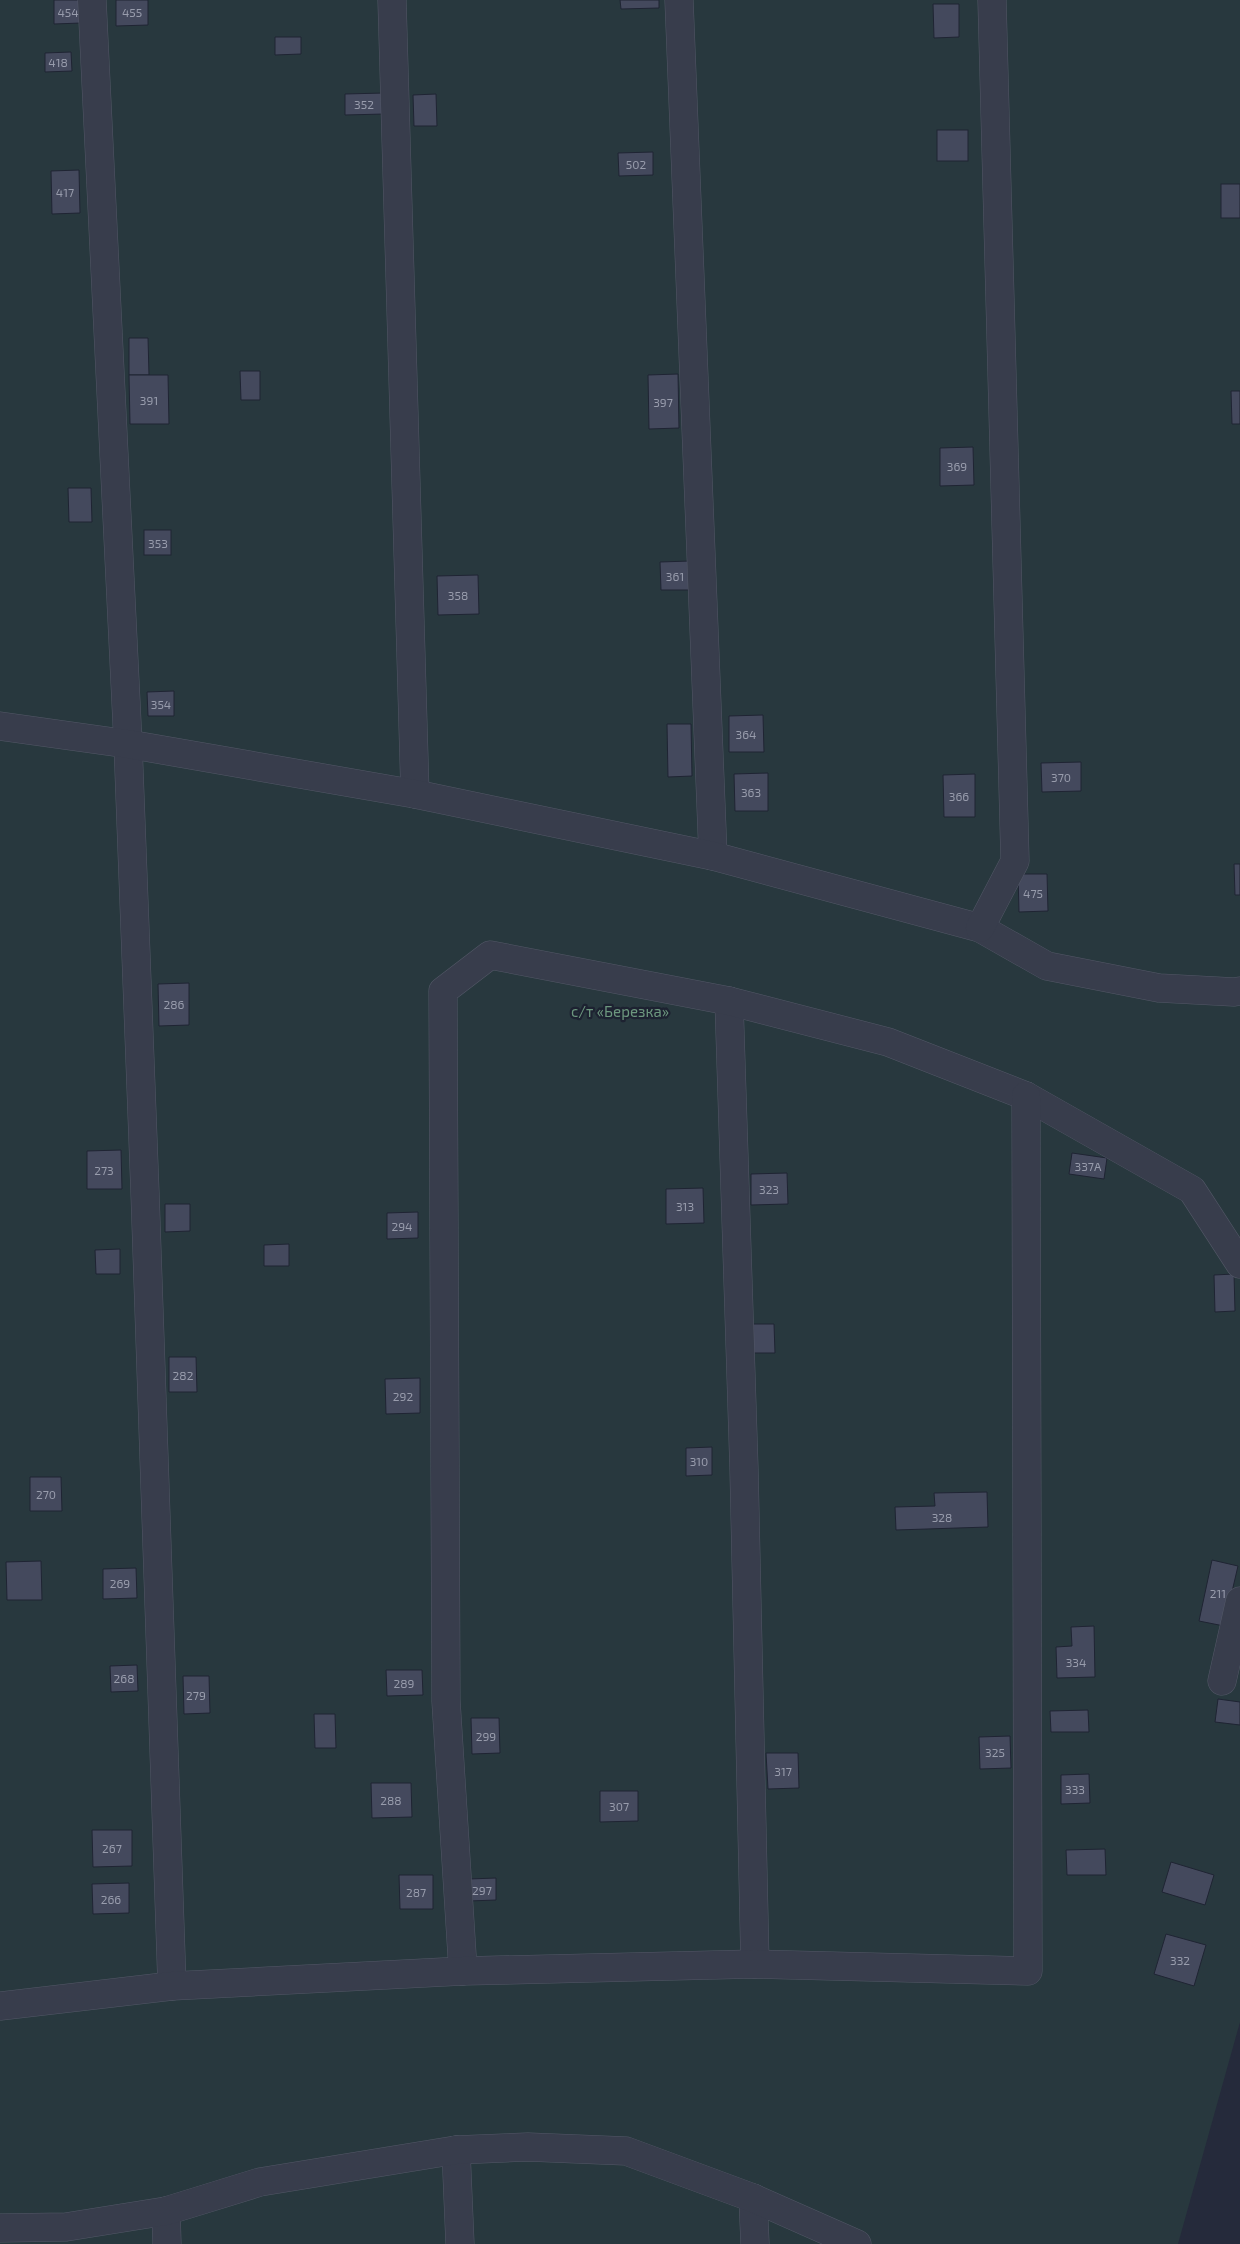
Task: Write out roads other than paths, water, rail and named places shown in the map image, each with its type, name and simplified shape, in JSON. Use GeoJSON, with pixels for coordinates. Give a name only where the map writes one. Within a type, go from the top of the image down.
{"type":"FeatureCollection","features":[{"type":"Feature","properties":{"kind":"street"},"geometry":{"type":"LineString","coordinates":[[92,0],[128,744],[172,1986]]}},
{"type":"Feature","properties":{"kind":"street"},"geometry":{"type":"LineString","coordinates":[[392,0],[415,794]]}},
{"type":"Feature","properties":{"kind":"street"},"geometry":{"type":"LineString","coordinates":[[679,0],[713,856]]}},
{"type":"Feature","properties":{"kind":"street"},"geometry":{"type":"LineString","coordinates":[[980,928],[1015,861],[992,0]]}},
{"type":"Feature","properties":{"kind":"street"},"geometry":{"type":"LineString","coordinates":[[0,726],[128,744],[415,794],[713,856],[980,928],[1047,966],[1159,988],[1234,992],[1240,990]]}},
{"type":"Feature","properties":{"kind":"street"},"geometry":{"type":"LineString","coordinates":[[463,1971],[446,1701],[443,991],[490,955],[729,1001],[888,1042],[1026,1096],[1192,1190],[1240,1264]]}},
{"type":"Feature","properties":{"kind":"street"},"geometry":{"type":"LineString","coordinates":[[729,1001],[744,1459],[755,1964]]}},
{"type":"Feature","properties":{"kind":"street"},"geometry":{"type":"LineString","coordinates":[[0,2006],[172,1986],[463,1971],[755,1964],[1028,1971],[1026,1096]]}},
{"type":"Feature","properties":{"kind":"street"},"geometry":{"type":"LineString","coordinates":[[1222,1681],[1240,1601]]}},
{"type":"Feature","properties":{"kind":"street"},"geometry":{"type":"LineString","coordinates":[[0,2228],[66,2227],[166,2211],[260,2182],[456,2150],[528,2147],[626,2151],[754,2198],[857,2244]]}},
{"type":"Feature","properties":{"kind":"street"},"geometry":{"type":"LineString","coordinates":[[456,2150],[460,2244]]}},
{"type":"Feature","properties":{"kind":"street"},"geometry":{"type":"LineString","coordinates":[[754,2198],[756,2244]]}},
{"type":"Feature","properties":{"kind":"street"},"geometry":{"type":"LineString","coordinates":[[166,2211],[168,2244]]}},
{"type":"Feature","properties":{"kind":"park label","name":"с/т «Березка»"},"geometry":{"type":"Point","coordinates":[620,1011]}}]}
